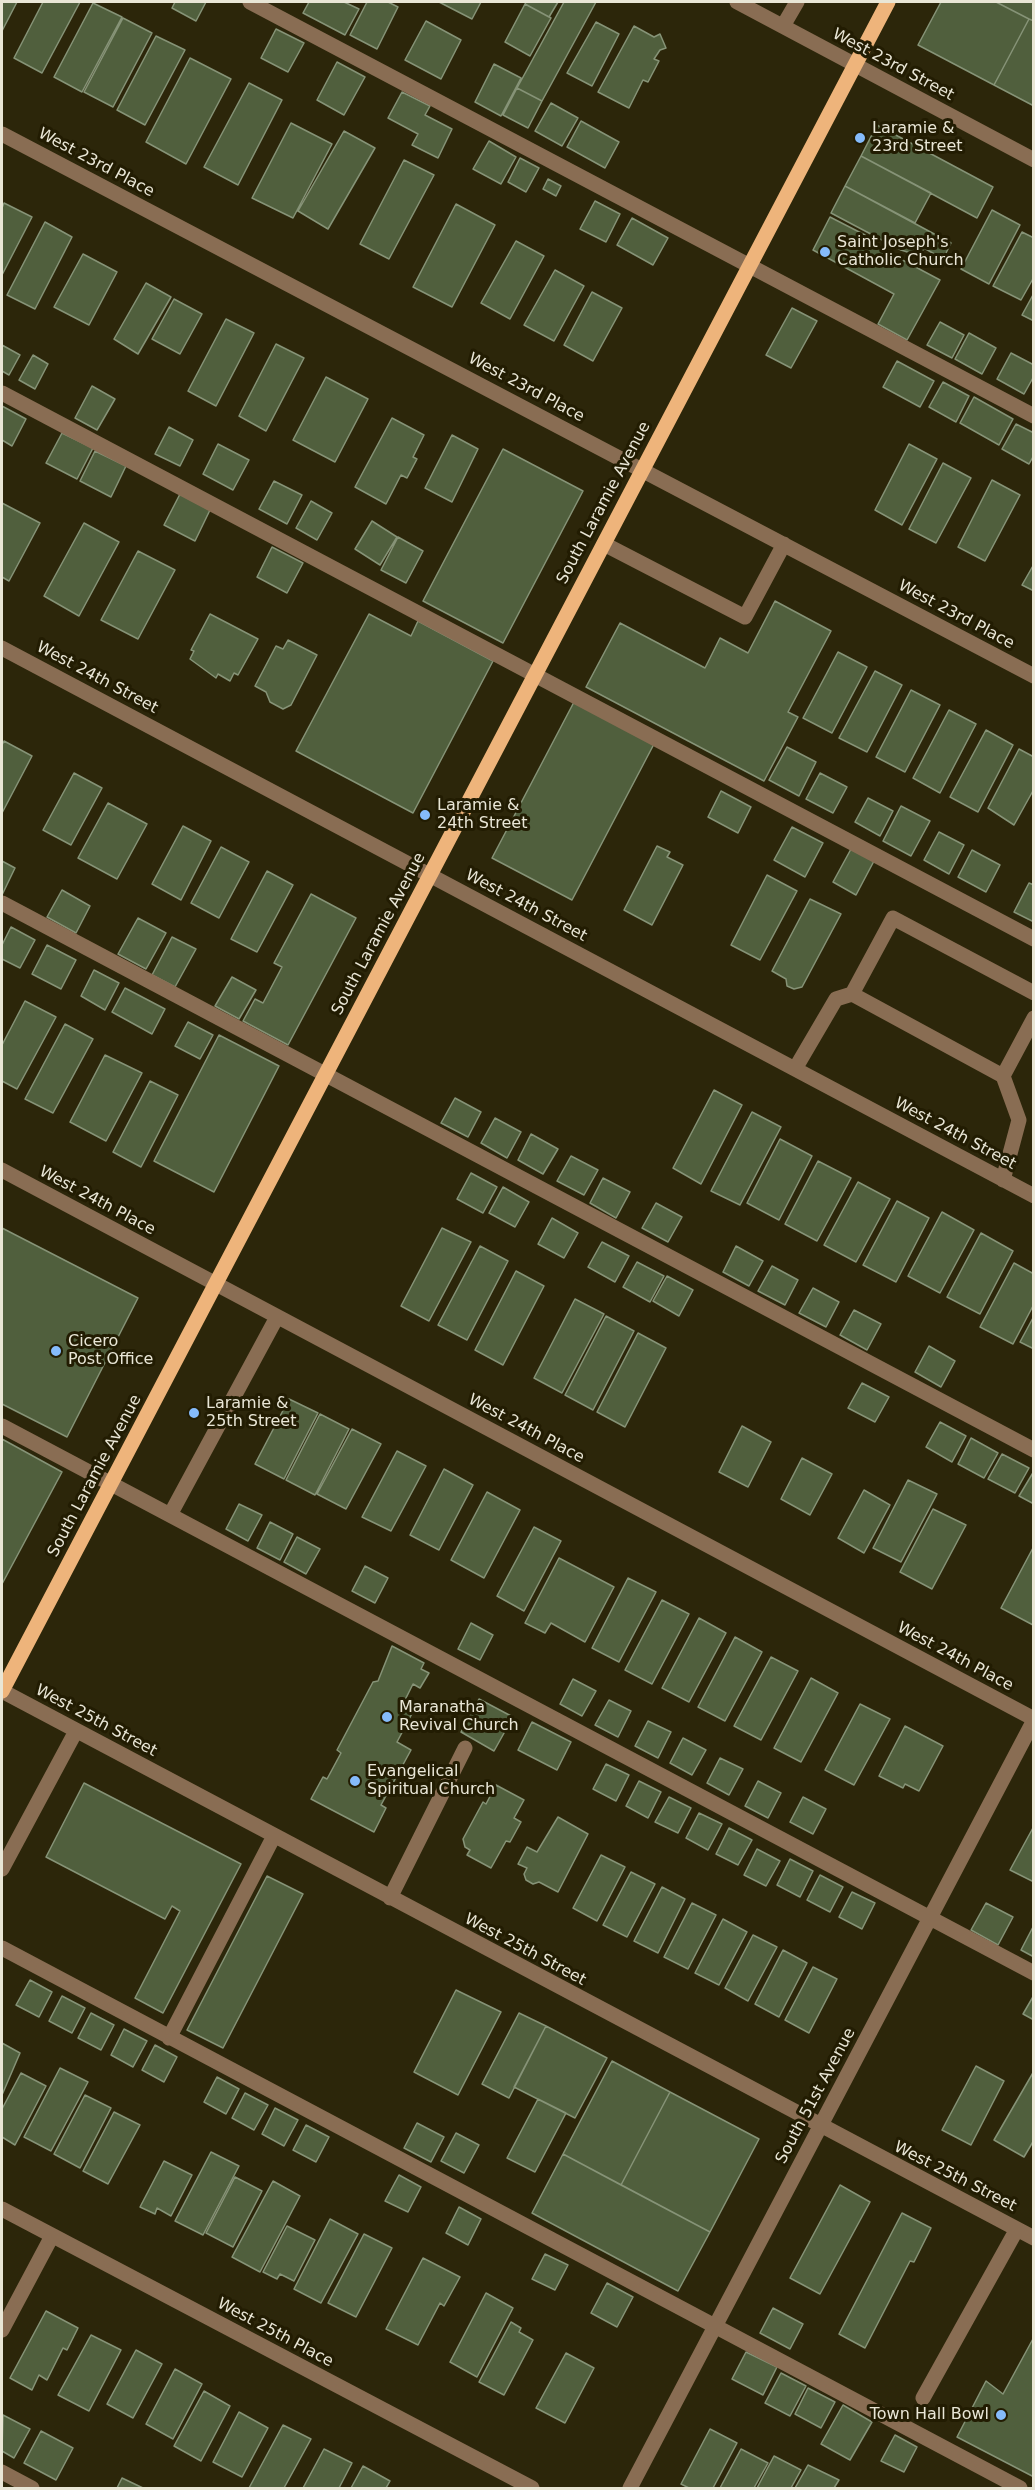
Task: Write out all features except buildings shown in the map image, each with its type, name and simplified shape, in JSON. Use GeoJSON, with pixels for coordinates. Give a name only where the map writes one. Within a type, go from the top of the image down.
{"type":"FeatureCollection","features":[{"type":"Feature","properties":{"kind":"main road","name":"South Laramie Avenue"},"geometry":{"type":"LineString","coordinates":[[2,1691],[888,2]]}},
{"type":"Feature","properties":{"kind":"street"},"geometry":{"type":"LineString","coordinates":[[250,2],[1034,416]]}},
{"type":"Feature","properties":{"kind":"street","name":"West 23rd Street"},"geometry":{"type":"LineString","coordinates":[[736,2],[1034,160]]}},
{"type":"Feature","properties":{"kind":"street"},"geometry":{"type":"LineString","coordinates":[[783,26],[796,2]]}},
{"type":"Feature","properties":{"kind":"street","name":"West 23rd Place"},"geometry":{"type":"LineString","coordinates":[[2,134],[1034,676]]}},
{"type":"Feature","properties":{"kind":"street"},"geometry":{"type":"LineString","coordinates":[[2,393],[1034,939]]}},
{"type":"Feature","properties":{"kind":"street"},"geometry":{"type":"LineString","coordinates":[[604,544],[745,617],[783,544]]}},
{"type":"Feature","properties":{"kind":"street","name":"West 24th Street"},"geometry":{"type":"LineString","coordinates":[[2,648],[1034,1196]]}},
{"type":"Feature","properties":{"kind":"street"},"geometry":{"type":"LineString","coordinates":[[2,903],[1034,1450]]}},
{"type":"Feature","properties":{"kind":"street"},"geometry":{"type":"LineString","coordinates":[[795,1069],[836,999],[852,994],[893,918],[1034,993]]}},
{"type":"Feature","properties":{"kind":"street"},"geometry":{"type":"LineString","coordinates":[[852,994],[1003,1076],[1019,1120],[1003,1180]]}},
{"type":"Feature","properties":{"kind":"street"},"geometry":{"type":"LineString","coordinates":[[1003,1076],[1034,1018]]}},
{"type":"Feature","properties":{"kind":"street","name":"West 24th Place"},"geometry":{"type":"LineString","coordinates":[[2,1170],[1034,1720]]}},
{"type":"Feature","properties":{"kind":"street"},"geometry":{"type":"LineString","coordinates":[[170,1515],[277,1317]]}},
{"type":"Feature","properties":{"kind":"street"},"geometry":{"type":"LineString","coordinates":[[2,1426],[1034,1973]]}},
{"type":"Feature","properties":{"kind":"street","name":"West 25th Street"},"geometry":{"type":"LineString","coordinates":[[2,1691],[820,2127],[1034,2238]]}},
{"type":"Feature","properties":{"kind":"street","name":"South 51st Avenue"},"geometry":{"type":"LineString","coordinates":[[630,2488],[1034,1720]]}},
{"type":"Feature","properties":{"kind":"street"},"geometry":{"type":"LineString","coordinates":[[2,1869],[76,1731]]}},
{"type":"Feature","properties":{"kind":"street"},"geometry":{"type":"LineString","coordinates":[[390,1898],[465,1748]]}},
{"type":"Feature","properties":{"kind":"street"},"geometry":{"type":"LineString","coordinates":[[169,2038],[274,1836]]}},
{"type":"Feature","properties":{"kind":"street"},"geometry":{"type":"LineString","coordinates":[[2,1948],[1020,2488]]}},
{"type":"Feature","properties":{"kind":"street","name":"West 25th Place"},"geometry":{"type":"LineString","coordinates":[[2,2209],[532,2488]]}},
{"type":"Feature","properties":{"kind":"street"},"geometry":{"type":"LineString","coordinates":[[923,2398],[1017,2229]]}},
{"type":"Feature","properties":{"kind":"street"},"geometry":{"type":"LineString","coordinates":[[2,2330],[52,2236]]}},
{"type":"Feature","properties":{"kind":"street"},"geometry":{"type":"LineString","coordinates":[[2,2472],[32,2488]]}},
{"type":"Feature","properties":{"kind":"place","name":"Laramie & 23rd Street"},"geometry":{"type":"Point","coordinates":[860,138]}},
{"type":"Feature","properties":{"kind":"place","name":"Saint Joseph's Catholic Church"},"geometry":{"type":"Point","coordinates":[825,252]}},
{"type":"Feature","properties":{"kind":"place","name":"Laramie & 24th Street"},"geometry":{"type":"Point","coordinates":[425,815]}},
{"type":"Feature","properties":{"kind":"place","name":"Cicero Post Office"},"geometry":{"type":"Point","coordinates":[56,1351]}},
{"type":"Feature","properties":{"kind":"place","name":"Laramie & 25th Street"},"geometry":{"type":"Point","coordinates":[194,1413]}},
{"type":"Feature","properties":{"kind":"place","name":"Maranatha Revival Church"},"geometry":{"type":"Point","coordinates":[387,1717]}},
{"type":"Feature","properties":{"kind":"place","name":"Evangelical Spiritual Church"},"geometry":{"type":"Point","coordinates":[355,1781]}},
{"type":"Feature","properties":{"kind":"place","name":"Town Hall Bowl"},"geometry":{"type":"Point","coordinates":[1001,2415]}}]}
